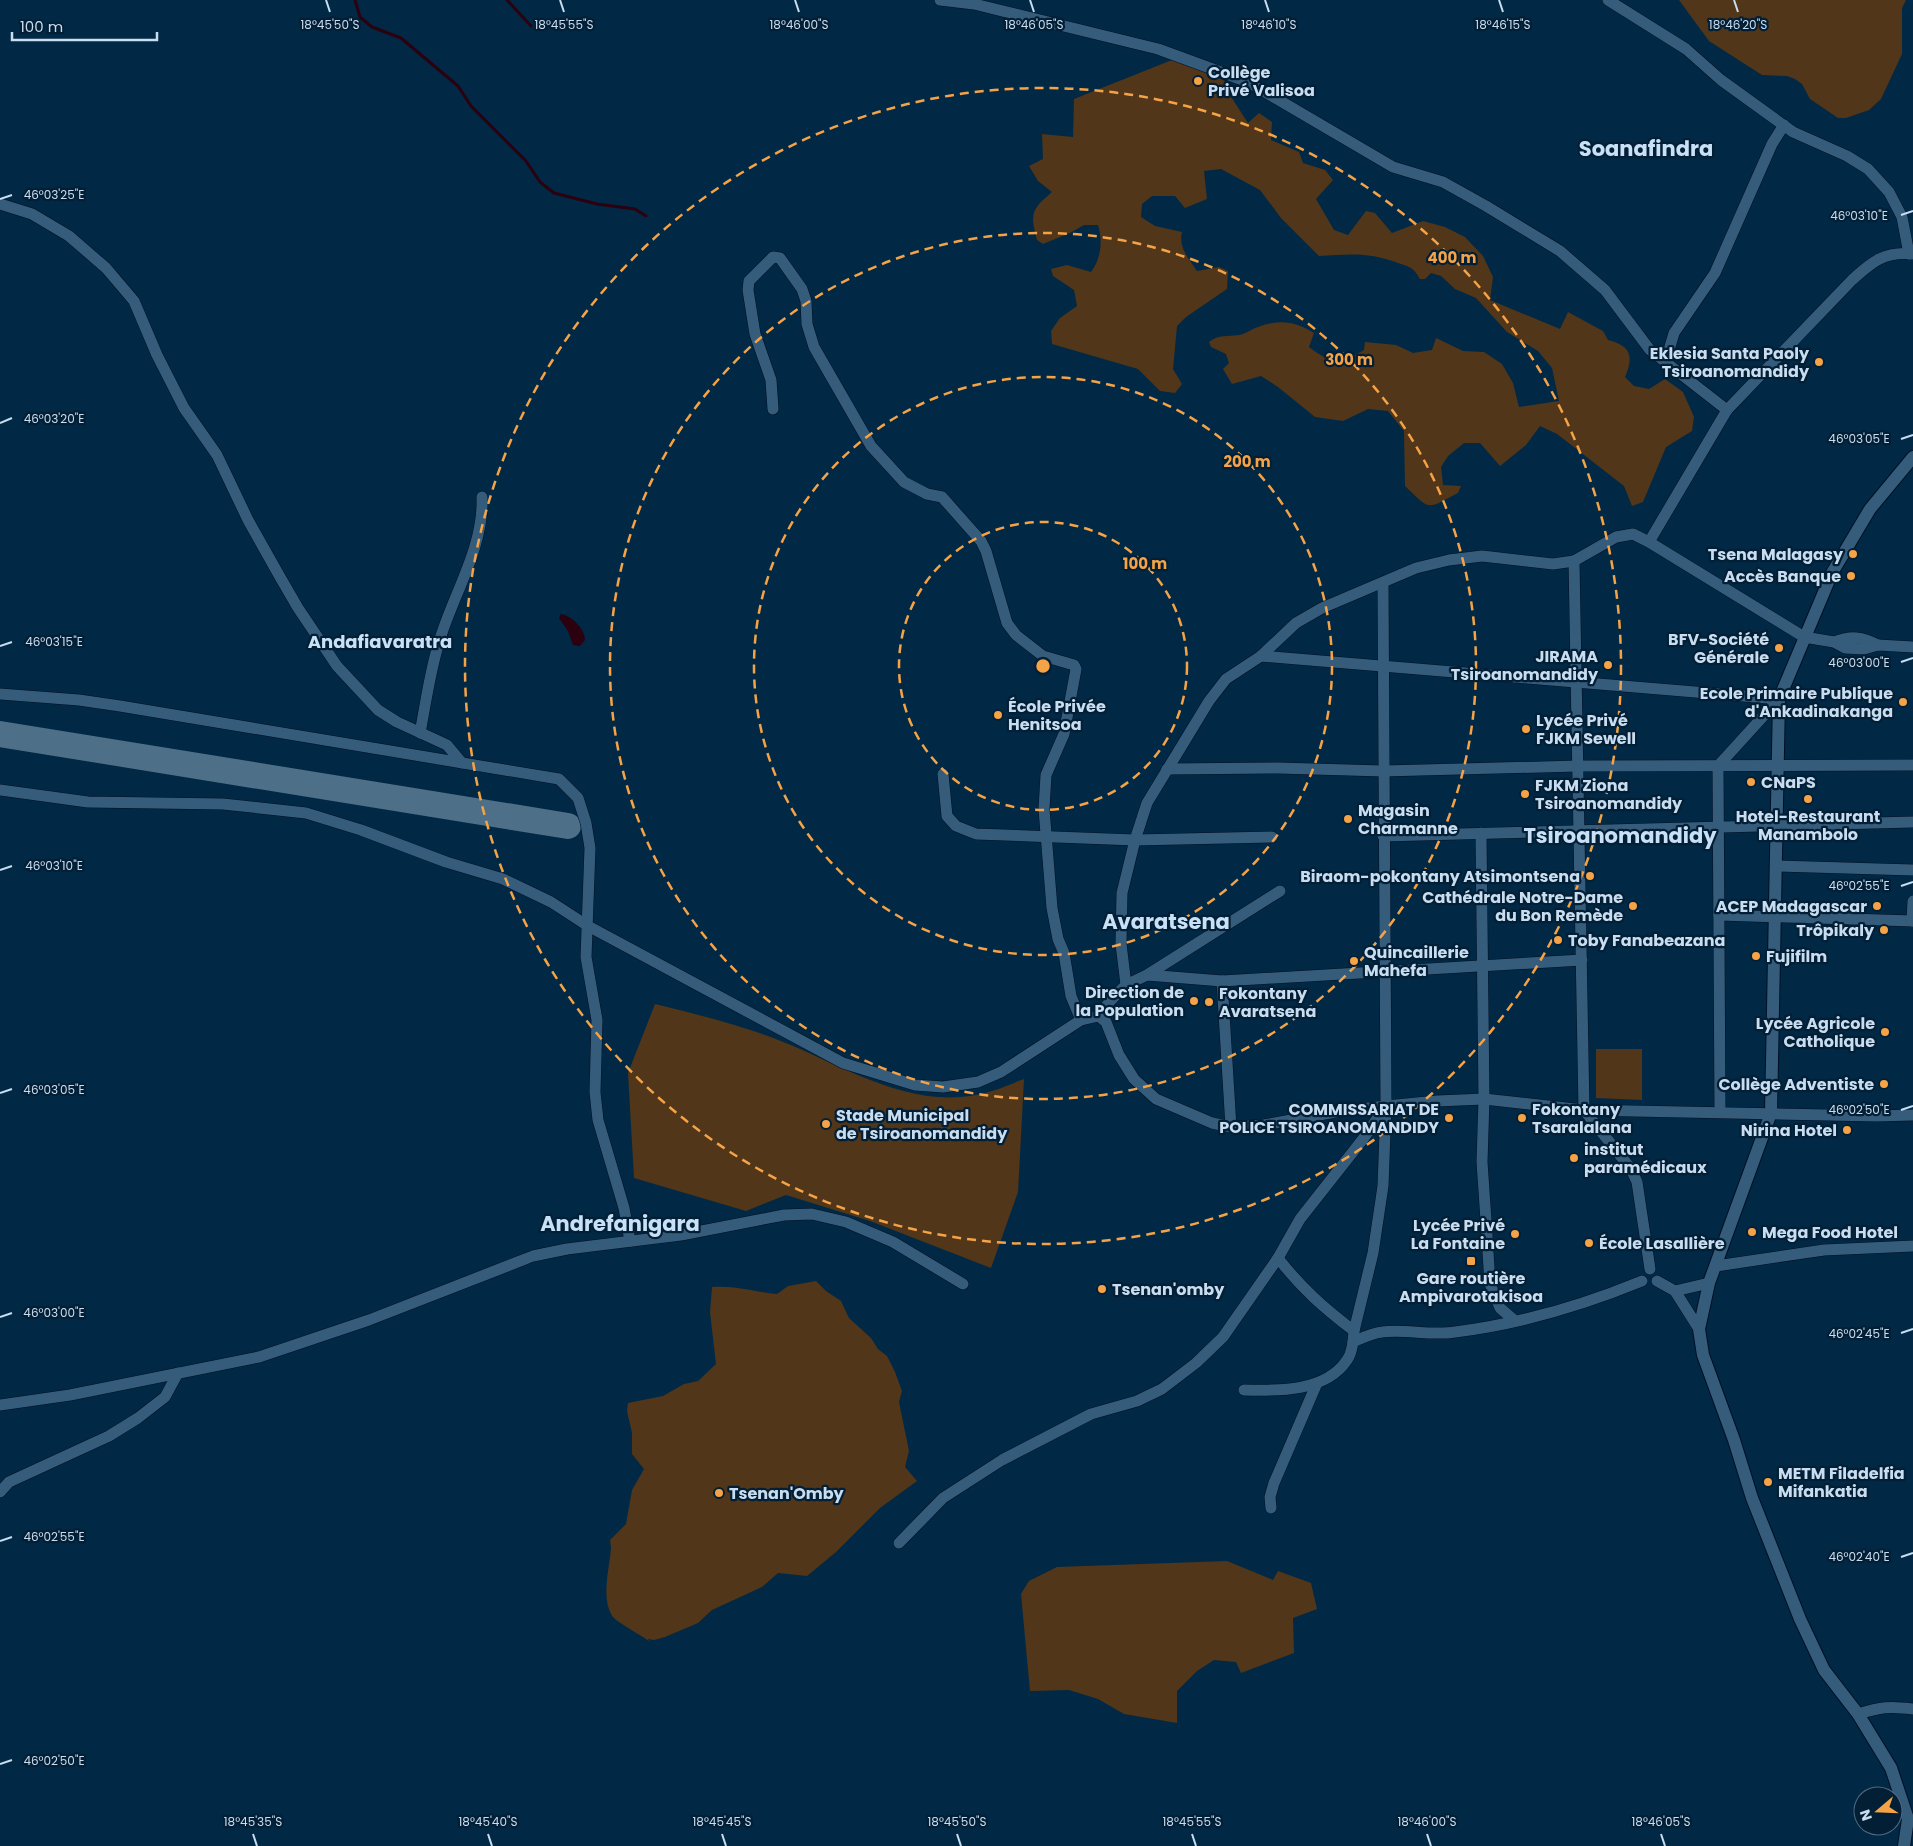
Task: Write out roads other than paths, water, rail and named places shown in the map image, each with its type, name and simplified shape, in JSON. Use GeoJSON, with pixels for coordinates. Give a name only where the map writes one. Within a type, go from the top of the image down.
{"type":"FeatureCollection","features":[{"type":"Feature","properties":{"kind":"main road"},"geometry":{"type":"LineString","coordinates":[[1904,1846],[1908,1819],[1891,1768],[1858,1714],[1824,1670],[1800,1619],[1752,1498],[1734,1440],[1703,1355],[1699,1329],[1709,1283],[1771,1114],[1779,699],[1832,573],[1870,509],[1913,457]]}},
{"type":"Feature","properties":{"kind":"street"},"geometry":{"type":"LineString","coordinates":[[940,0],[974,4],[1167,53],[1248,82],[1393,167],[1443,182],[1560,251],[1605,290],[1650,350],[1727,410]]}},
{"type":"Feature","properties":{"kind":"street"},"geometry":{"type":"LineString","coordinates":[[1608,0],[1686,48],[1721,80],[1793,132],[1847,156],[1868,169],[1889,192],[1902,217],[1911,254],[1889,254],[1873,262],[1852,280],[1727,410],[1649,542]]}},
{"type":"Feature","properties":{"kind":"street"},"geometry":{"type":"LineString","coordinates":[[1667,357],[1674,333],[1715,273],[1772,144],[1784,125]]}},
{"type":"Feature","properties":{"kind":"street"},"geometry":{"type":"LineString","coordinates":[[0,204],[32,214],[69,236],[106,268],[134,301],[157,356],[184,408],[217,455],[248,520],[298,608],[337,666],[378,710],[420,733],[447,745],[462,763]]}},
{"type":"Feature","properties":{"kind":"street"},"geometry":{"type":"LineString","coordinates":[[773,409],[771,380],[755,334],[748,290],[749,281],[773,257],[780,258],[802,289],[806,301],[807,324],[814,347],[871,446],[904,482],[927,494],[942,497],[981,541],[986,551],[1007,623],[1016,635],[1043,656],[1074,665],[1076,669],[1064,734],[1046,775],[1044,809],[1052,908],[1058,939],[1064,953],[1071,996],[1081,1020]]}},
{"type":"Feature","properties":{"kind":"street"},"geometry":{"type":"LineString","coordinates":[[420,733],[440,640],[475,545],[483,513],[482,497]]}},
{"type":"Feature","properties":{"kind":"street"},"geometry":{"type":"LineString","coordinates":[[1126,985],[1121,944],[1122,893],[1135,840],[1147,803],[1209,701],[1226,679],[1261,656],[1296,622],[1322,608],[1416,568],[1449,560],[1482,556],[1553,564],[1574,561],[1616,537],[1633,534],[1804,637],[1834,642],[1846,648],[1864,649],[1878,645],[1913,647]]}},
{"type":"Feature","properties":{"kind":"street"},"geometry":{"type":"LineString","coordinates":[[1574,561],[1584,1110],[1631,1168],[1634,1175],[1650,1269]]}},
{"type":"Feature","properties":{"kind":"street"},"geometry":{"type":"LineString","coordinates":[[1244,1390],[1279,1391],[1317,1383],[1337,1372],[1349,1359],[1373,1253],[1383,1186],[1386,1106],[1383,583]]}},
{"type":"Feature","properties":{"kind":"street"},"geometry":{"type":"LineString","coordinates":[[1261,656],[1779,699]]}},
{"type":"Feature","properties":{"kind":"street"},"geometry":{"type":"LineString","coordinates":[[0,694],[79,700],[120,706],[559,779],[578,798],[586,823],[590,848],[586,956],[597,1020],[595,1092],[598,1120],[624,1208],[630,1241]]}},
{"type":"Feature","properties":{"kind":"street"},"geometry":{"type":"LineString","coordinates":[[1720,1112],[1718,766],[1779,699]]}},
{"type":"Feature","properties":{"kind":"street"},"geometry":{"type":"LineString","coordinates":[[1167,769],[1278,768],[1383,770],[1578,766],[1913,765]]}},
{"type":"Feature","properties":{"kind":"street"},"geometry":{"type":"LineString","coordinates":[[943,774],[947,816],[956,826],[976,834],[1135,840],[1272,837]]}},
{"type":"Feature","properties":{"kind":"street"},"geometry":{"type":"LineString","coordinates":[[0,790],[88,802],[223,804],[306,813],[361,830],[446,862],[503,879],[551,902],[588,926],[843,1063],[915,1085],[943,1087],[978,1082],[1001,1072],[1081,1020],[1099,1016],[1110,1001],[1126,985],[1147,976],[1280,891]]}},
{"type":"Feature","properties":{"kind":"street"},"geometry":{"type":"LineString","coordinates":[[1383,836],[1913,822]]}},
{"type":"Feature","properties":{"kind":"street"},"geometry":{"type":"LineString","coordinates":[[1481,834],[1484,1099],[1482,1162],[1490,1284],[1500,1308],[1515,1321]]}},
{"type":"Feature","properties":{"kind":"street"},"geometry":{"type":"LineString","coordinates":[[1776,866],[1913,870]]}},
{"type":"Feature","properties":{"kind":"street"},"geometry":{"type":"LineString","coordinates":[[1719,915],[1913,920],[1913,902]]}},
{"type":"Feature","properties":{"kind":"street"},"geometry":{"type":"LineString","coordinates":[[1147,976],[1222,982],[1582,960]]}},
{"type":"Feature","properties":{"kind":"street"},"geometry":{"type":"LineString","coordinates":[[1222,982],[1231,1126]]}},
{"type":"Feature","properties":{"kind":"street"},"geometry":{"type":"LineString","coordinates":[[1099,1016],[1106,1022],[1119,1055],[1134,1079],[1156,1099],[1212,1123],[1231,1126],[1264,1125],[1386,1106],[1484,1099],[1584,1110],[1913,1115]]}},
{"type":"Feature","properties":{"kind":"street"},"geometry":{"type":"LineString","coordinates":[[898,1543],[943,1498],[1002,1460],[1091,1414],[1137,1401],[1162,1388],[1196,1363],[1223,1336],[1278,1258],[1300,1220],[1363,1139],[1386,1106]]}},
{"type":"Feature","properties":{"kind":"street"},"geometry":{"type":"LineString","coordinates":[[0,1405],[70,1395],[259,1358],[369,1320],[533,1256],[681,1235],[784,1215],[812,1214],[846,1222],[894,1242],[963,1284]]}},
{"type":"Feature","properties":{"kind":"street"},"geometry":{"type":"LineString","coordinates":[[1716,1266],[1824,1250],[1913,1246]]}},
{"type":"Feature","properties":{"kind":"street"},"geometry":{"type":"LineString","coordinates":[[1278,1258],[1297,1283],[1354,1337]]}},
{"type":"Feature","properties":{"kind":"street"},"geometry":{"type":"LineString","coordinates":[[1642,1281],[1645,1271],[1650,1269]]}},
{"type":"Feature","properties":{"kind":"street"},"geometry":{"type":"LineString","coordinates":[[1642,1281],[1646,1285],[1652,1285],[1657,1281],[1658,1276],[1655,1271],[1650,1269]]}},
{"type":"Feature","properties":{"kind":"street"},"geometry":{"type":"LineString","coordinates":[[1354,1337],[1383,1332],[1447,1333],[1541,1317],[1590,1302],[1642,1281]]}},
{"type":"Feature","properties":{"kind":"street"},"geometry":{"type":"LineString","coordinates":[[1657,1281],[1675,1291],[1699,1329]]}},
{"type":"Feature","properties":{"kind":"street"},"geometry":{"type":"LineString","coordinates":[[1675,1291],[1709,1283]]}},
{"type":"Feature","properties":{"kind":"street"},"geometry":{"type":"LineString","coordinates":[[0,1492],[9,1482],[108,1436],[138,1418],[165,1397],[178,1373]]}},
{"type":"Feature","properties":{"kind":"street"},"geometry":{"type":"LineString","coordinates":[[1271,1508],[1270,1497],[1274,1483],[1317,1383]]}},
{"type":"Feature","properties":{"kind":"street"},"geometry":{"type":"LineString","coordinates":[[1858,1714],[1883,1707],[1913,1708]]}},
{"type":"Feature","properties":{"kind":"waterway"},"geometry":{"type":"LineString","coordinates":[[355,0],[360,17],[372,27],[401,38],[458,86],[471,106],[526,161],[540,182],[554,193],[597,204],[635,209],[646,216]]}},
{"type":"Feature","properties":{"kind":"waterway"},"geometry":{"type":"LineString","coordinates":[[507,0],[531,26]]}},
{"type":"Feature","properties":{"kind":"place","name":"Collège Privé Valisoa"},"geometry":{"type":"Point","coordinates":[1198,81]}},
{"type":"Feature","properties":{"kind":"place","name":"Eklesia Santa Paoly Tsiroanomandidy"},"geometry":{"type":"Point","coordinates":[1819,362]}},
{"type":"Feature","properties":{"kind":"place","name":"Tsena Malagasy"},"geometry":{"type":"Point","coordinates":[1853,554]}},
{"type":"Feature","properties":{"kind":"place","name":"Accès Banque"},"geometry":{"type":"Point","coordinates":[1851,576]}},
{"type":"Feature","properties":{"kind":"place","name":"BFV-Société Générale"},"geometry":{"type":"Point","coordinates":[1779,648]}},
{"type":"Feature","properties":{"kind":"place","name":"JIRAMA Tsiroanomandidy"},"geometry":{"type":"Point","coordinates":[1608,665]}},
{"type":"Feature","properties":{"kind":"place","name":"Ecole Primaire Publique d'Ankadinakanga"},"geometry":{"type":"Point","coordinates":[1903,702]}},
{"type":"Feature","properties":{"kind":"place","name":"École Privée Henitsoa"},"geometry":{"type":"Point","coordinates":[998,715]}},
{"type":"Feature","properties":{"kind":"place","name":"Lycée Privé FJKM Sewell"},"geometry":{"type":"Point","coordinates":[1526,729]}},
{"type":"Feature","properties":{"kind":"place","name":"CNaPS"},"geometry":{"type":"Point","coordinates":[1751,782]}},
{"type":"Feature","properties":{"kind":"place","name":"FJKM Ziona Tsiroanomandidy"},"geometry":{"type":"Point","coordinates":[1525,794]}},
{"type":"Feature","properties":{"kind":"place","name":"Hotel-Restaurant Manambolo"},"geometry":{"type":"Point","coordinates":[1808,799]}},
{"type":"Feature","properties":{"kind":"place","name":"Magasin Charmanne"},"geometry":{"type":"Point","coordinates":[1348,819]}},
{"type":"Feature","properties":{"kind":"place","name":"Biraom-pokontany Atsimontsena"},"geometry":{"type":"Point","coordinates":[1590,876]}},
{"type":"Feature","properties":{"kind":"place","name":"Cathédrale Notre-Dame du Bon Remède"},"geometry":{"type":"Point","coordinates":[1633,906]}},
{"type":"Feature","properties":{"kind":"place","name":"ACEP Madagascar"},"geometry":{"type":"Point","coordinates":[1877,906]}},
{"type":"Feature","properties":{"kind":"place","name":"Trôpikaly"},"geometry":{"type":"Point","coordinates":[1884,930]}},
{"type":"Feature","properties":{"kind":"place","name":"Toby Fanabeazana"},"geometry":{"type":"Point","coordinates":[1558,940]}},
{"type":"Feature","properties":{"kind":"place","name":"Fujifilm"},"geometry":{"type":"Point","coordinates":[1756,956]}},
{"type":"Feature","properties":{"kind":"place","name":"Quincaillerie Mahefa"},"geometry":{"type":"Point","coordinates":[1354,961]}},
{"type":"Feature","properties":{"kind":"place","name":"Direction de la Population"},"geometry":{"type":"Point","coordinates":[1194,1001]}},
{"type":"Feature","properties":{"kind":"place","name":"Fokontany Avaratsena"},"geometry":{"type":"Point","coordinates":[1209,1002]}},
{"type":"Feature","properties":{"kind":"place","name":"Lycée Agricole Catholique"},"geometry":{"type":"Point","coordinates":[1885,1032]}},
{"type":"Feature","properties":{"kind":"place","name":"Collège Adventiste"},"geometry":{"type":"Point","coordinates":[1884,1084]}},
{"type":"Feature","properties":{"kind":"place","name":"COMMISSARIAT DE POLICE TSIROANOMANDIDY"},"geometry":{"type":"Point","coordinates":[1449,1118]}},
{"type":"Feature","properties":{"kind":"place","name":"Fokontany Tsaralalana"},"geometry":{"type":"Point","coordinates":[1522,1118]}},
{"type":"Feature","properties":{"kind":"place","name":"Stade Municipal de Tsiroanomandidy"},"geometry":{"type":"Point","coordinates":[826,1124]}},
{"type":"Feature","properties":{"kind":"place","name":"Nirina Hotel"},"geometry":{"type":"Point","coordinates":[1847,1130]}},
{"type":"Feature","properties":{"kind":"place","name":"institut paramédicaux"},"geometry":{"type":"Point","coordinates":[1574,1158]}},
{"type":"Feature","properties":{"kind":"place","name":"Mega Food Hotel"},"geometry":{"type":"Point","coordinates":[1752,1232]}},
{"type":"Feature","properties":{"kind":"place","name":"Lycée Privé La Fontaine"},"geometry":{"type":"Point","coordinates":[1515,1234]}},
{"type":"Feature","properties":{"kind":"place","name":"École Lasallière"},"geometry":{"type":"Point","coordinates":[1589,1243]}},
{"type":"Feature","properties":{"kind":"place","name":"Gare routière Ampivarotakisoa"},"geometry":{"type":"Point","coordinates":[1471,1261]}},
{"type":"Feature","properties":{"kind":"place","name":"Tsenan'omby"},"geometry":{"type":"Point","coordinates":[1102,1289]}},
{"type":"Feature","properties":{"kind":"place","name":"METM Filadelfia Mifankatia"},"geometry":{"type":"Point","coordinates":[1768,1482]}},
{"type":"Feature","properties":{"kind":"place","name":"Tsenan'Omby"},"geometry":{"type":"Point","coordinates":[719,1493]}},
{"type":"Feature","properties":{"kind":"district","name":"Soanafindra"},"geometry":{"type":"Point","coordinates":[1646,149]}},
{"type":"Feature","properties":{"kind":"district","name":"Andafiavaratra"},"geometry":{"type":"Point","coordinates":[380,642]}},
{"type":"Feature","properties":{"kind":"district","name":"Tsiroanomandidy"},"geometry":{"type":"Point","coordinates":[1620,836]}},
{"type":"Feature","properties":{"kind":"district","name":"Avaratsena"},"geometry":{"type":"Point","coordinates":[1166,922]}},
{"type":"Feature","properties":{"kind":"district","name":"Andrefanigara"},"geometry":{"type":"Point","coordinates":[620,1224]}}]}
